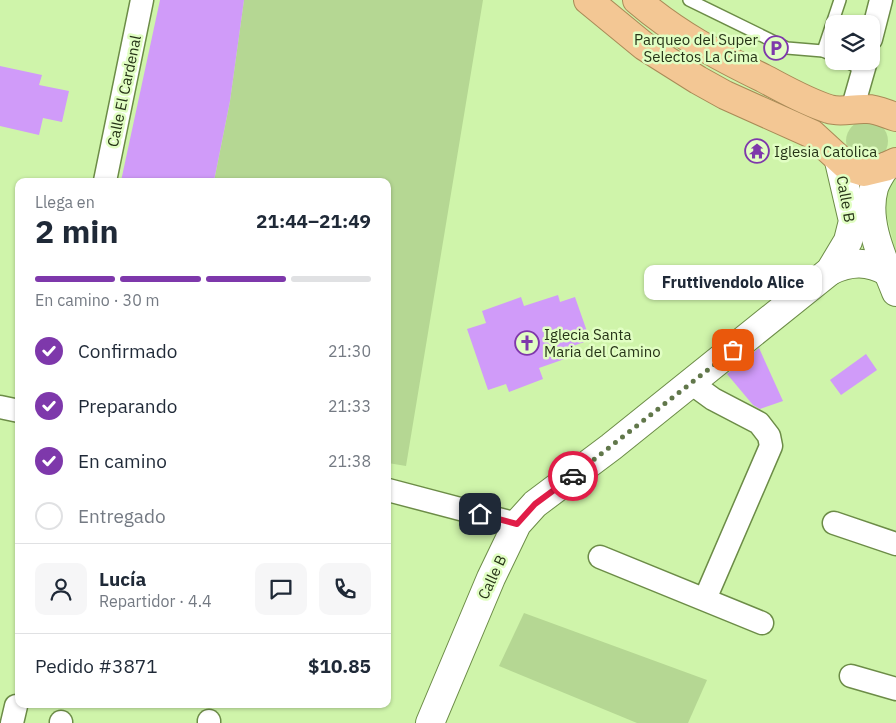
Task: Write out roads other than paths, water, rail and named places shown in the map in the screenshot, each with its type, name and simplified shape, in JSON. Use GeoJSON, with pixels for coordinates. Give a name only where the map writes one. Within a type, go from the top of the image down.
{"type":"FeatureCollection","features":[{"type":"Feature","properties":{"kind":"highway"},"geometry":{"type":"LineString","coordinates":[[588,0],[644,46],[698,80],[765,114],[812,134],[838,161],[856,170],[874,171],[893,163]]}},
{"type":"Feature","properties":{"kind":"highway"},"geometry":{"type":"LineString","coordinates":[[637,0],[661,21],[740,66],[830,110],[878,110],[896,117]]}},
{"type":"Feature","properties":{"kind":"highway"},"geometry":{"type":"LineString","coordinates":[[838,161],[834,136],[842,118],[852,110]]}},
{"type":"Feature","properties":{"kind":"street","name":"Calle El Cardenal"},"geometry":{"type":"LineString","coordinates":[[106,178],[142,0]]}},
{"type":"Feature","properties":{"kind":"street"},"geometry":{"type":"LineString","coordinates":[[877,15],[881,0]]}},
{"type":"Feature","properties":{"kind":"street"},"geometry":{"type":"LineString","coordinates":[[852,110],[857,70]]}},
{"type":"Feature","properties":{"kind":"street","name":"Calle B"},"geometry":{"type":"LineString","coordinates":[[430,723],[467,632],[517,524],[535,504],[691,383],[830,271],[848,241],[853,221],[838,161]]}},
{"type":"Feature","properties":{"kind":"street"},"geometry":{"type":"LineString","coordinates":[[892,282],[876,237],[871,212],[874,187],[893,163]]}},
{"type":"Feature","properties":{"kind":"street"},"geometry":{"type":"LineString","coordinates":[[830,271],[853,263],[866,263],[892,282]]}},
{"type":"Feature","properties":{"kind":"street"},"geometry":{"type":"LineString","coordinates":[[691,383],[713,399],[759,423],[769,436],[771,446],[705,599]]}},
{"type":"Feature","properties":{"kind":"street"},"geometry":{"type":"LineString","coordinates":[[0,407],[15,410]]}},
{"type":"Feature","properties":{"kind":"street"},"geometry":{"type":"LineString","coordinates":[[391,491],[517,524]]}},
{"type":"Feature","properties":{"kind":"street"},"geometry":{"type":"LineString","coordinates":[[834,523],[896,544]]}},
{"type":"Feature","properties":{"kind":"street"},"geometry":{"type":"LineString","coordinates":[[600,557],[762,622]]}},
{"type":"Feature","properties":{"kind":"street"},"geometry":{"type":"LineString","coordinates":[[851,676],[896,689]]}},
{"type":"Feature","properties":{"kind":"lane"},"geometry":{"type":"LineString","coordinates":[[689,0],[788,48],[825,54]]}},
{"type":"Feature","properties":{"kind":"lane"},"geometry":{"type":"LineString","coordinates":[[837,15],[840,0]]}},
{"type":"Feature","properties":{"kind":"place","name":"Parqueo del Super Selectos La Cima"},"geometry":{"type":"Point","coordinates":[776,48]}},
{"type":"Feature","properties":{"kind":"place","name":"Iglesia Catolica"},"geometry":{"type":"Point","coordinates":[757,151]}},
{"type":"Feature","properties":{"kind":"place","name":"Iglecia Santa Maria del Camino"},"geometry":{"type":"Point","coordinates":[527,343]}},
{"type":"Feature","properties":{"kind":"place","name":"Fruttivendolo Alice"},"geometry":{"type":"Point","coordinates":[733,350]}}]}
